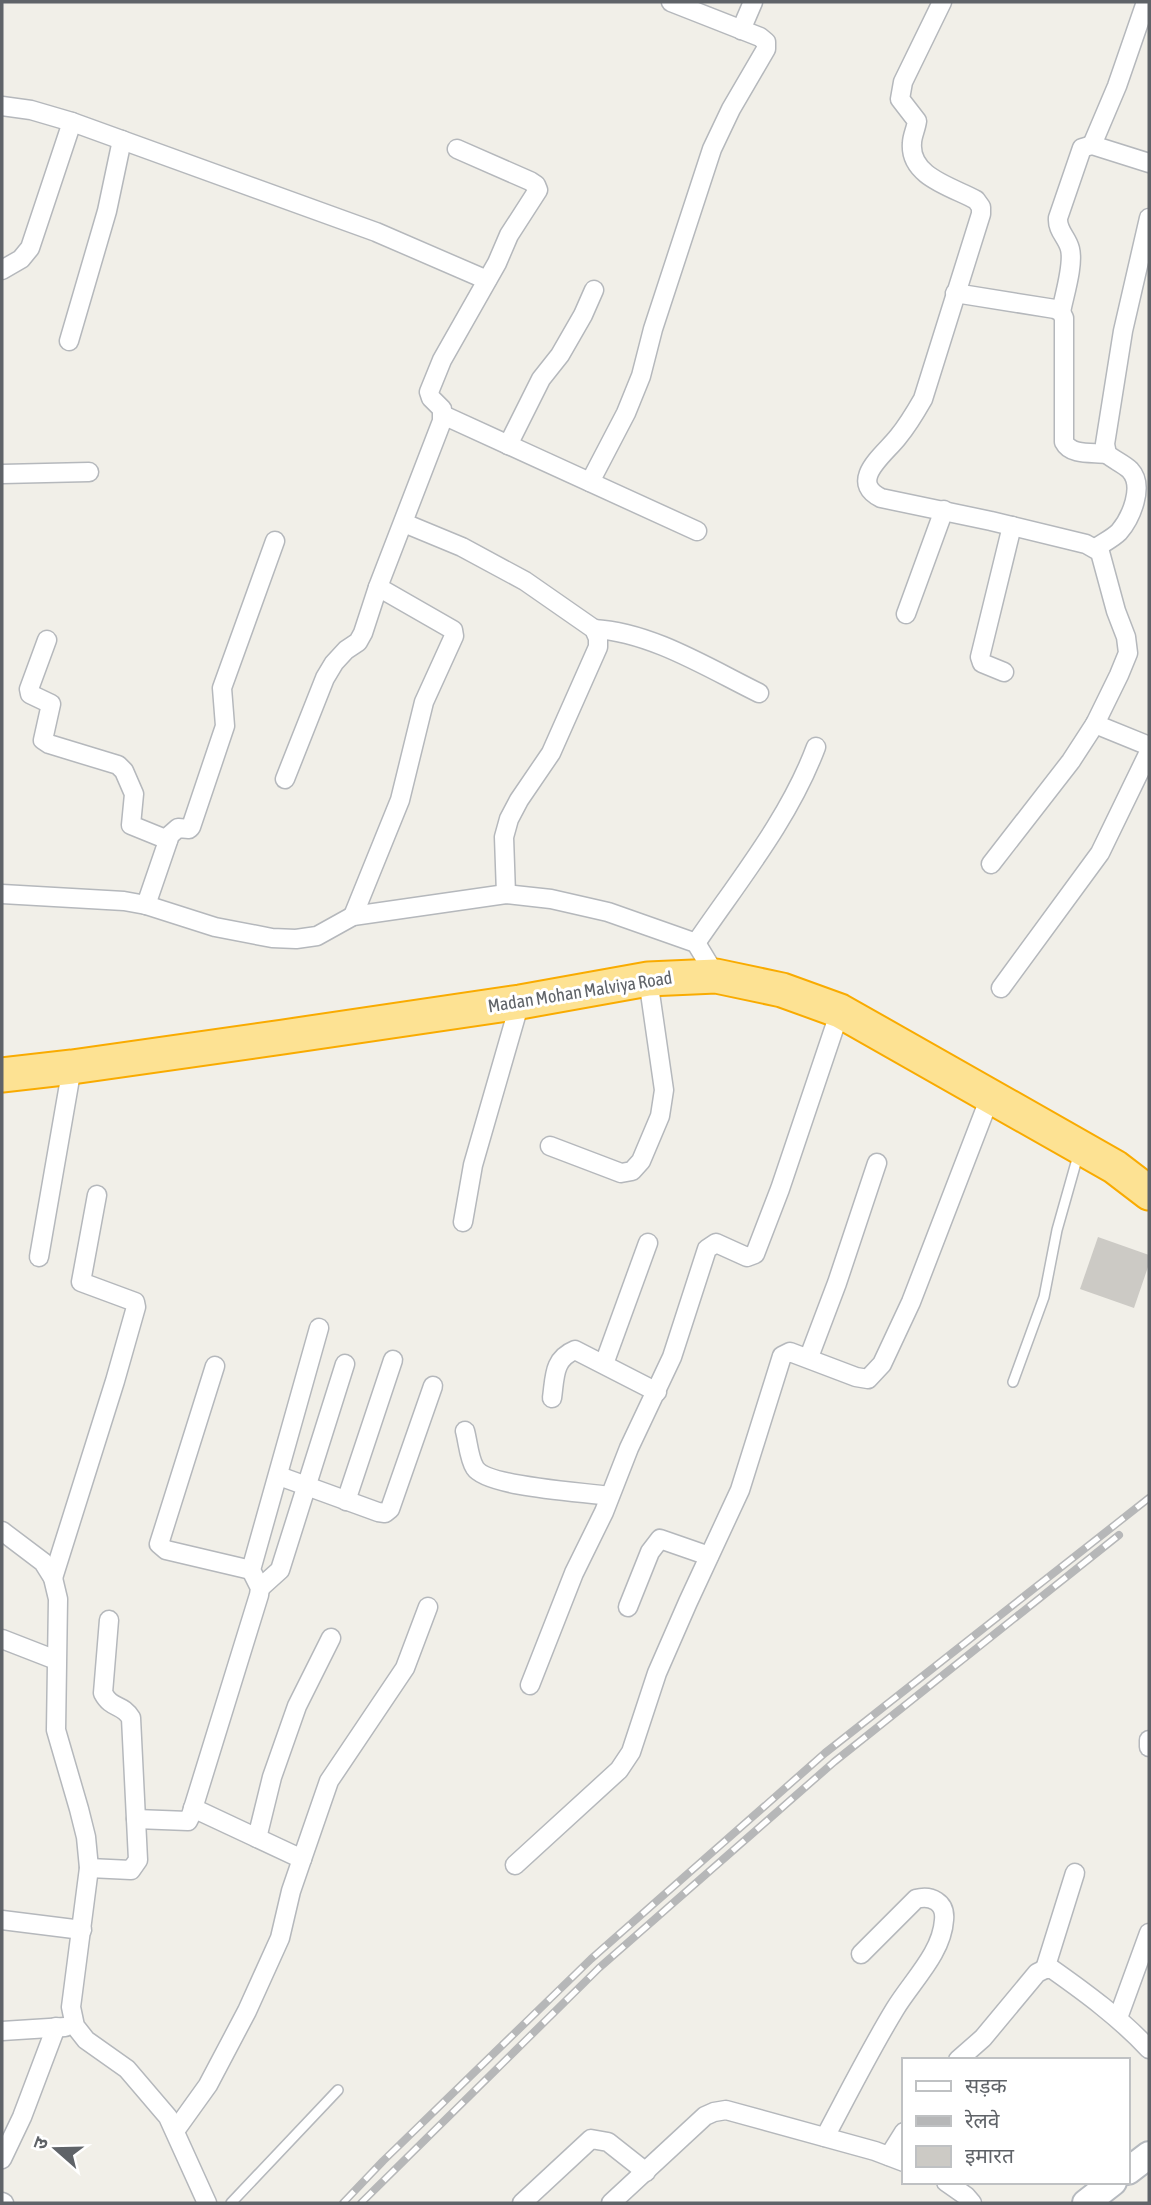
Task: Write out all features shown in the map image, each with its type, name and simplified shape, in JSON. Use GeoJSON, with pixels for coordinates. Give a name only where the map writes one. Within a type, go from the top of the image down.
{"type":"FeatureCollection","features":[{"type":"Feature","properties":{"kind":"highway","name":"Madan Mohan Malviya Road"},"geometry":{"type":"LineString","coordinates":[[2,1074],[72,1067],[520,1002],[648,979],[716,975],[782,990],[840,1011],[1115,1167],[1149,1193]]}},
{"type":"Feature","properties":{"kind":"street"},"geometry":{"type":"LineString","coordinates":[[590,482],[622,423],[641,376],[653,328],[712,149],[731,109],[764,56],[766,42],[671,2]]}},
{"type":"Feature","properties":{"kind":"street"},"geometry":{"type":"LineString","coordinates":[[741,30],[753,2]]}},
{"type":"Feature","properties":{"kind":"street"},"geometry":{"type":"LineString","coordinates":[[942,2],[903,82],[900,99],[917,121],[912,143],[918,167],[927,175],[976,200],[981,207],[981,214],[923,399],[910,423],[874,463],[868,474],[867,485],[872,494],[881,498],[944,510],[1096,548],[1100,552],[1126,637],[1128,653],[1095,724],[1071,761],[992,864]]}},
{"type":"Feature","properties":{"kind":"street"},"geometry":{"type":"LineString","coordinates":[[1092,145],[1117,86],[1146,2]]}},
{"type":"Feature","properties":{"kind":"street"},"geometry":{"type":"LineString","coordinates":[[2,106],[31,110],[72,122],[376,232],[487,280]]}},
{"type":"Feature","properties":{"kind":"street"},"geometry":{"type":"LineString","coordinates":[[2,270],[21,259],[30,248],[72,122]]}},
{"type":"Feature","properties":{"kind":"street"},"geometry":{"type":"LineString","coordinates":[[69,341],[107,211],[122,140]]}},
{"type":"Feature","properties":{"kind":"street"},"geometry":{"type":"LineString","coordinates":[[1061,312],[1071,259],[1070,247],[1057,226],[1079,153],[1082,148],[1092,145],[1149,163]]}},
{"type":"Feature","properties":{"kind":"street"},"geometry":{"type":"LineString","coordinates":[[285,779],[325,678],[334,663],[358,642],[363,634],[443,415],[442,409],[429,392],[442,360],[509,235],[538,190],[530,181],[457,149]]}},
{"type":"Feature","properties":{"kind":"street"},"geometry":{"type":"LineString","coordinates":[[1107,454],[1107,428],[1123,331],[1149,218]]}},
{"type":"Feature","properties":{"kind":"street"},"geometry":{"type":"LineString","coordinates":[[508,445],[541,380],[560,355],[594,290]]}},
{"type":"Feature","properties":{"kind":"street"},"geometry":{"type":"LineString","coordinates":[[955,293],[1061,312],[1064,318],[1064,442],[1067,448],[1073,451],[1107,454],[1130,470],[1137,493],[1130,516],[1118,533],[1096,548]]}},
{"type":"Feature","properties":{"kind":"street"},"geometry":{"type":"LineString","coordinates":[[443,415],[697,531]]}},
{"type":"Feature","properties":{"kind":"street"},"geometry":{"type":"LineString","coordinates":[[2,474],[89,472]]}},
{"type":"Feature","properties":{"kind":"street"},"geometry":{"type":"LineString","coordinates":[[906,614],[944,510]]}},
{"type":"Feature","properties":{"kind":"street"},"geometry":{"type":"LineString","coordinates":[[404,523],[461,547],[525,581],[594,629],[598,638],[598,647],[551,754],[509,818],[504,838],[506,894]]}},
{"type":"Feature","properties":{"kind":"street"},"geometry":{"type":"LineString","coordinates":[[1004,672],[982,663],[980,657],[1012,526]]}},
{"type":"Feature","properties":{"kind":"street"},"geometry":{"type":"LineString","coordinates":[[146,905],[172,831],[191,827],[210,776],[225,726],[222,688],[275,541]]}},
{"type":"Feature","properties":{"kind":"street"},"geometry":{"type":"LineString","coordinates":[[353,916],[400,800],[424,702],[454,636],[453,630],[378,587]]}},
{"type":"Feature","properties":{"kind":"street"},"geometry":{"type":"LineString","coordinates":[[594,629],[618,630],[647,639],[759,693]]}},
{"type":"Feature","properties":{"kind":"street"},"geometry":{"type":"LineString","coordinates":[[47,640],[29,689],[30,694],[51,704],[43,740],[118,765],[124,771],[134,794],[131,824],[169,840]]}},
{"type":"Feature","properties":{"kind":"street"},"geometry":{"type":"LineString","coordinates":[[1095,724],[1149,746]]}},
{"type":"Feature","properties":{"kind":"street"},"geometry":{"type":"LineString","coordinates":[[696,943],[789,807],[816,747]]}},
{"type":"Feature","properties":{"kind":"street"},"geometry":{"type":"LineString","coordinates":[[1001,988],[1100,853],[1149,752]]}},
{"type":"Feature","properties":{"kind":"street"},"geometry":{"type":"LineString","coordinates":[[2,894],[124,901],[146,905],[215,927],[272,938],[296,939],[317,936],[353,916],[506,894],[551,899],[608,912],[696,943],[716,975]]}},
{"type":"Feature","properties":{"kind":"street"},"geometry":{"type":"LineString","coordinates":[[550,1146],[621,1173],[632,1171],[640,1161],[660,1116],[664,1090],[648,979]]}},
{"type":"Feature","properties":{"kind":"street"},"geometry":{"type":"LineString","coordinates":[[463,1222],[473,1165],[520,1002]]}},
{"type":"Feature","properties":{"kind":"street"},"geometry":{"type":"LineString","coordinates":[[530,1685],[574,1573],[604,1512],[629,1448],[672,1357],[709,1246],[716,1243],[747,1257],[755,1254],[780,1189],[840,1011]]}},
{"type":"Feature","properties":{"kind":"street"},"geometry":{"type":"LineString","coordinates":[[39,1257],[72,1067]]}},
{"type":"Feature","properties":{"kind":"street"},"geometry":{"type":"LineString","coordinates":[[514,1864],[619,1770],[629,1757],[657,1673],[740,1490],[782,1356],[790,1352],[868,1379],[882,1364],[911,1302],[990,1097]]}},
{"type":"Feature","properties":{"kind":"street"},"geometry":{"type":"LineString","coordinates":[[808,1357],[837,1283],[877,1163]]}},
{"type":"Feature","properties":{"kind":"street"},"geometry":{"type":"LineString","coordinates":[[53,1578],[136,1307],[135,1302],[81,1282],[97,1195]]}},
{"type":"Feature","properties":{"kind":"street"},"geometry":{"type":"LineString","coordinates":[[604,1364],[648,1243]]}},
{"type":"Feature","properties":{"kind":"street"},"geometry":{"type":"LineString","coordinates":[[260,1588],[251,1570],[319,1328]]}},
{"type":"Feature","properties":{"kind":"street"},"geometry":{"type":"LineString","coordinates":[[552,1398],[557,1368],[564,1354],[575,1350],[657,1392]]}},
{"type":"Feature","properties":{"kind":"street"},"geometry":{"type":"LineString","coordinates":[[346,1501],[393,1360]]}},
{"type":"Feature","properties":{"kind":"street"},"geometry":{"type":"LineString","coordinates":[[136,1819],[188,1821],[260,1588],[280,1570],[345,1364]]}},
{"type":"Feature","properties":{"kind":"street"},"geometry":{"type":"LineString","coordinates":[[215,1366],[159,1544],[166,1550],[251,1570]]}},
{"type":"Feature","properties":{"kind":"street"},"geometry":{"type":"LineString","coordinates":[[279,1476],[377,1513],[385,1513],[390,1509],[433,1386]]}},
{"type":"Feature","properties":{"kind":"street"},"geometry":{"type":"LineString","coordinates":[[465,1431],[474,1467],[492,1480],[609,1496]]}},
{"type":"Feature","properties":{"kind":"street"},"geometry":{"type":"LineString","coordinates":[[2,1531],[43,1562],[53,1578],[58,1599],[56,1730],[86,1837],[89,1868],[71,2007],[75,2026],[86,2040],[127,2069],[169,2117],[207,2203]]}},
{"type":"Feature","properties":{"kind":"street"},"geometry":{"type":"LineString","coordinates":[[628,1607],[650,1552],[660,1539],[709,1556]]}},
{"type":"Feature","properties":{"kind":"street"},"geometry":{"type":"LineString","coordinates":[[175,2131],[208,2085],[247,2011],[280,1938],[291,1891],[329,1781],[405,1668],[428,1607]]}},
{"type":"Feature","properties":{"kind":"street"},"geometry":{"type":"LineString","coordinates":[[89,1868],[131,1870],[138,1860],[131,1718],[122,1708],[108,1703],[103,1693],[108,1620]]}},
{"type":"Feature","properties":{"kind":"street"},"geometry":{"type":"LineString","coordinates":[[257,1838],[272,1777],[297,1706],[331,1638]]}},
{"type":"Feature","properties":{"kind":"street"},"geometry":{"type":"LineString","coordinates":[[2,1639],[57,1660]]}},
{"type":"Feature","properties":{"kind":"street"},"geometry":{"type":"LineString","coordinates":[[1149,1740],[1149,1747]]}},
{"type":"Feature","properties":{"kind":"street"},"geometry":{"type":"LineString","coordinates":[[193,1808],[302,1859]]}},
{"type":"Feature","properties":{"kind":"street"},"geometry":{"type":"LineString","coordinates":[[1045,1969],[1075,1872]]}},
{"type":"Feature","properties":{"kind":"street"},"geometry":{"type":"LineString","coordinates":[[825,2137],[895,2008],[933,1952],[941,1936],[945,1917],[943,1908],[936,1900],[924,1897],[916,1899],[861,1954]]}},
{"type":"Feature","properties":{"kind":"street"},"geometry":{"type":"LineString","coordinates":[[2,1920],[82,1930]]}},
{"type":"Feature","properties":{"kind":"street"},"geometry":{"type":"LineString","coordinates":[[1118,2018],[1149,1933]]}},
{"type":"Feature","properties":{"kind":"street"},"geometry":{"type":"LineString","coordinates":[[960,2058],[983,2038],[1037,1973],[1045,1969],[1052,1969],[1118,2018],[1149,2049]]}},
{"type":"Feature","properties":{"kind":"street"},"geometry":{"type":"LineString","coordinates":[[2,2031],[75,2026]]}},
{"type":"Feature","properties":{"kind":"street"},"geometry":{"type":"LineString","coordinates":[[2,2159],[22,2117],[55,2028]]}},
{"type":"Feature","properties":{"kind":"street"},"geometry":{"type":"LineString","coordinates":[[611,2203],[705,2116],[714,2112],[726,2110],[896,2159],[902,2139]]}},
{"type":"Feature","properties":{"kind":"street"},"geometry":{"type":"LineString","coordinates":[[522,2203],[591,2139],[608,2142],[646,2172]]}},
{"type":"Feature","properties":{"kind":"street"},"geometry":{"type":"LineString","coordinates":[[1130,2169],[1149,2155]]}},
{"type":"Feature","properties":{"kind":"street"},"geometry":{"type":"LineString","coordinates":[[949,2184],[972,2203]]}},
{"type":"Feature","properties":{"kind":"street"},"geometry":{"type":"LineString","coordinates":[[1086,2203],[1110,2184]]}},
{"type":"Feature","properties":{"kind":"lane"},"geometry":{"type":"LineString","coordinates":[[1013,1382],[1044,1297],[1057,1230],[1080,1148]]}},
{"type":"Feature","properties":{"kind":"lane"},"geometry":{"type":"LineString","coordinates":[[231,2203],[338,2090]]}},
{"type":"Feature","properties":{"kind":"building"},"geometry":{"type":"Polygon","coordinates":[[[1098,1237],[1149,1255],[1149,1264],[1134,1308],[1080,1289],[1098,1237]]]}},
{"type":"Feature","properties":{"kind":"railway"},"geometry":{"type":"LineString","coordinates":[[343,2203],[591,1959],[825,1753],[1149,1498]]}},
{"type":"Feature","properties":{"kind":"railway"},"geometry":{"type":"LineString","coordinates":[[361,2203],[599,1968],[834,1762],[1119,1535]]}}]}
